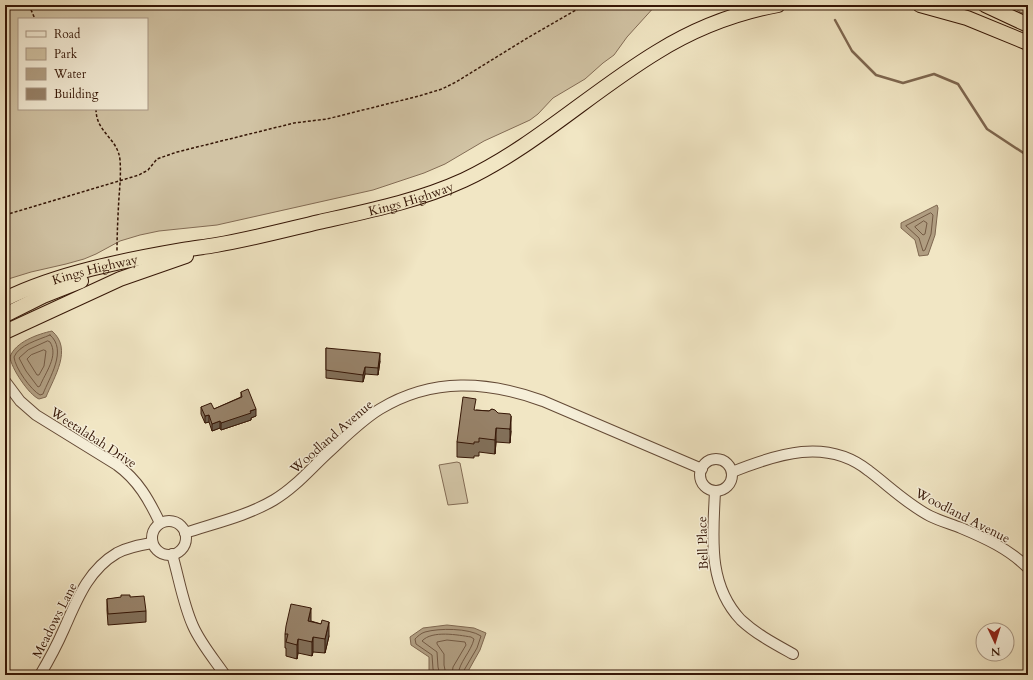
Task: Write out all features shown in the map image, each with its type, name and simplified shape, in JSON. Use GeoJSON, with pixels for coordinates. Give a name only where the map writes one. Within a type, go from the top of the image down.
{"type":"FeatureCollection","features":[{"type":"Feature","properties":{"kind":"highway","name":"Kings Highway"},"geometry":{"type":"LineString","coordinates":[[5,299],[19,292],[59,279],[117,263],[217,245],[389,206],[453,185],[515,151],[636,65],[666,47],[722,20],[746,12],[778,5]]}},
{"type":"Feature","properties":{"kind":"highway"},"geometry":{"type":"LineString","coordinates":[[920,5],[972,20],[1028,44]]}},
{"type":"Feature","properties":{"kind":"highway"},"geometry":{"type":"LineString","coordinates":[[985,5],[1028,25]]}},
{"type":"Feature","properties":{"kind":"highway","name":"Kings Highway"},"geometry":{"type":"LineString","coordinates":[[5,315],[43,296],[89,278],[200,251],[120,279],[5,332]]}},
{"type":"Feature","properties":{"kind":"street"},"geometry":{"type":"LineString","coordinates":[[5,305],[59,279]]}},
{"type":"Feature","properties":{"kind":"street","name":"Weetalabah Drive"},"geometry":{"type":"LineString","coordinates":[[5,381],[20,401],[36,415],[117,464],[129,474],[144,492],[160,523]]}},
{"type":"Feature","properties":{"kind":"street","name":"Woodland Avenue"},"geometry":{"type":"LineString","coordinates":[[186,533],[246,512],[274,500],[305,476],[329,452],[365,420],[379,410],[410,395],[443,387],[475,385],[518,392],[543,401],[702,469]]}},
{"type":"Feature","properties":{"kind":"street","name":"Woodland Avenue"},"geometry":{"type":"LineString","coordinates":[[732,472],[769,458],[802,451],[822,451],[845,456],[868,470],[900,496],[921,510],[931,516],[992,542],[1015,557],[1028,568]]}},
{"type":"Feature","properties":{"kind":"street"},"geometry":{"type":"LineString","coordinates":[[721,460],[730,467],[732,478],[726,488],[721,491],[710,490],[702,483],[700,474],[702,469],[705,464],[710,461],[721,460]]}},
{"type":"Feature","properties":{"kind":"street","name":"Bell Place"},"geometry":{"type":"LineString","coordinates":[[715,491],[713,556],[718,580],[725,598],[734,612],[749,626],[793,654]]}},
{"type":"Feature","properties":{"kind":"street"},"geometry":{"type":"LineString","coordinates":[[168,520],[182,526],[186,533],[186,540],[184,546],[179,552],[172,554],[161,553],[152,543],[152,533],[155,527],[160,523],[168,520]]}},
{"type":"Feature","properties":{"kind":"street","name":"Meadows Lane"},"geometry":{"type":"LineString","coordinates":[[40,675],[58,641],[78,597],[100,566],[118,553],[129,548],[152,543]]}},
{"type":"Feature","properties":{"kind":"street"},"geometry":{"type":"LineString","coordinates":[[172,554],[193,627],[205,647],[226,675]]}},
{"type":"Feature","properties":{"kind":"path"},"geometry":{"type":"LineString","coordinates":[[29,5],[35,18]]}},
{"type":"Feature","properties":{"kind":"path"},"geometry":{"type":"LineString","coordinates":[[5,215],[120,182],[148,170],[157,159],[177,152],[294,123],[327,119],[419,96],[442,88],[456,82],[576,10],[590,5]]}},
{"type":"Feature","properties":{"kind":"path"},"geometry":{"type":"LineString","coordinates":[[96,110],[96,117],[100,126],[115,144],[120,160],[117,263]]}},
{"type":"Feature","properties":{"kind":"green space"},"geometry":{"type":"Polygon","coordinates":[[[5,5],[656,5],[627,37],[614,55],[585,79],[553,98],[530,120],[484,141],[445,164],[424,173],[373,190],[217,225],[159,231],[140,235],[120,241],[84,259],[5,280],[5,5]]]}},
{"type":"Feature","properties":{"kind":"green space"},"geometry":{"type":"Polygon","coordinates":[[[1011,5],[1028,5],[1028,15],[1020,12],[1011,5]]]}},
{"type":"Feature","properties":{"kind":"green space"},"geometry":{"type":"Polygon","coordinates":[[[457,462],[460,463],[468,503],[448,505],[439,465],[457,462]]]}},
{"type":"Feature","properties":{"kind":"water"},"geometry":{"type":"Polygon","coordinates":[[[937,205],[935,235],[928,255],[919,256],[915,240],[901,228],[901,223],[937,205]]]}},
{"type":"Feature","properties":{"kind":"water"},"geometry":{"type":"Polygon","coordinates":[[[52,331],[58,338],[61,346],[60,363],[46,397],[39,399],[30,392],[21,381],[10,357],[22,343],[40,334],[52,331]]]}},
{"type":"Feature","properties":{"kind":"water"},"geometry":{"type":"Polygon","coordinates":[[[447,625],[474,628],[486,633],[480,650],[466,675],[433,675],[429,671],[429,657],[411,645],[410,637],[423,628],[447,625]]]}},
{"type":"Feature","properties":{"kind":"building"},"geometry":{"type":"Polygon","coordinates":[[[326,348],[380,353],[378,368],[365,367],[363,375],[326,370],[326,348]]]}},
{"type":"Feature","properties":{"kind":"building"},"geometry":{"type":"Polygon","coordinates":[[[248,389],[256,409],[250,411],[251,413],[221,423],[220,421],[212,424],[209,415],[205,416],[201,407],[211,403],[214,409],[242,397],[241,392],[248,389]]]}},
{"type":"Feature","properties":{"kind":"building"},"geometry":{"type":"Polygon","coordinates":[[[463,397],[476,399],[474,410],[489,411],[492,409],[498,413],[510,414],[510,429],[496,428],[495,440],[479,438],[479,442],[474,442],[474,444],[457,442],[463,397]]]}},
{"type":"Feature","properties":{"kind":"building"},"geometry":{"type":"Polygon","coordinates":[[[121,595],[130,595],[130,597],[144,596],[146,611],[108,614],[107,599],[121,597],[121,595]]]}},
{"type":"Feature","properties":{"kind":"building"},"geometry":{"type":"Polygon","coordinates":[[[291,604],[311,608],[308,621],[321,624],[322,620],[329,622],[325,639],[313,637],[312,642],[298,639],[297,645],[286,642],[288,634],[285,634],[286,626],[291,604]]]}},
{"type":"Feature","properties":{"kind":"waterway"},"geometry":{"type":"LineString","coordinates":[[835,20],[852,51],[876,75],[903,83],[934,74],[958,84],[987,129],[1028,156]]}}]}
